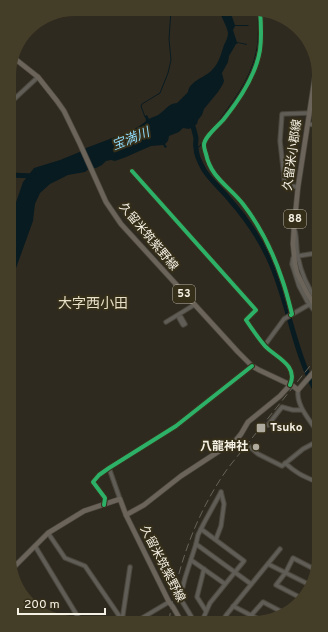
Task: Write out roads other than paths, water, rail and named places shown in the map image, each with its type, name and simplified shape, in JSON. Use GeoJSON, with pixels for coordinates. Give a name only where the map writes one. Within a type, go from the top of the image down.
{"type":"FeatureCollection","features":[{"type":"Feature","properties":{"kind":"main road","name":"久留米筑紫野線"},"geometry":{"type":"LineString","coordinates":[[18,61],[38,77],[64,111],[106,202],[121,224],[194,305],[252,366],[290,385],[280,396],[248,422],[236,440],[181,476],[144,505],[126,516],[169,602],[178,616]]}},
{"type":"Feature","properties":{"kind":"main road","name":"久留米小郡線"},"geometry":{"type":"LineString","coordinates":[[312,95],[298,187],[294,227],[296,255],[295,264],[302,284],[312,302]]}},
{"type":"Feature","properties":{"kind":"main road"},"geometry":{"type":"LineString","coordinates":[[290,385],[298,390],[312,374]]}},
{"type":"Feature","properties":{"kind":"main road"},"geometry":{"type":"LineString","coordinates":[[17,564],[48,533],[84,511],[120,499],[126,516]]}},
{"type":"Feature","properties":{"kind":"street"},"geometry":{"type":"LineString","coordinates":[[260,17],[260,48],[254,72],[236,104],[210,134],[204,143],[204,146],[207,161],[212,170],[243,204],[267,241],[282,278],[292,314]]}},
{"type":"Feature","properties":{"kind":"street"},"geometry":{"type":"LineString","coordinates":[[16,97],[38,77]]}},
{"type":"Feature","properties":{"kind":"street"},"geometry":{"type":"LineString","coordinates":[[298,187],[285,185],[280,141],[282,114],[309,114]]}},
{"type":"Feature","properties":{"kind":"street"},"geometry":{"type":"LineString","coordinates":[[308,124],[312,124]]}},
{"type":"Feature","properties":{"kind":"street"},"geometry":{"type":"LineString","coordinates":[[132,171],[256,310],[246,320],[265,345],[288,365],[292,375],[290,385]]}},
{"type":"Feature","properties":{"kind":"street"},"geometry":{"type":"LineString","coordinates":[[296,255],[312,253]]}},
{"type":"Feature","properties":{"kind":"street"},"geometry":{"type":"LineString","coordinates":[[296,255],[312,293]]}},
{"type":"Feature","properties":{"kind":"street"},"geometry":{"type":"LineString","coordinates":[[296,255],[292,264],[294,273],[299,286],[312,307]]}},
{"type":"Feature","properties":{"kind":"street"},"geometry":{"type":"LineString","coordinates":[[265,345],[285,318],[310,304]]}},
{"type":"Feature","properties":{"kind":"street"},"geometry":{"type":"LineString","coordinates":[[166,322],[179,316],[194,305]]}},
{"type":"Feature","properties":{"kind":"street"},"geometry":{"type":"LineString","coordinates":[[104,505],[106,498],[93,482],[99,475],[176,426],[252,366]]}},
{"type":"Feature","properties":{"kind":"street"},"geometry":{"type":"LineString","coordinates":[[298,390],[302,410],[312,424]]}},
{"type":"Feature","properties":{"kind":"street"},"geometry":{"type":"LineString","coordinates":[[268,425],[282,407],[293,410],[302,410]]}},
{"type":"Feature","properties":{"kind":"street"},"geometry":{"type":"LineString","coordinates":[[250,447],[258,454],[282,466],[303,449],[312,444]]}},
{"type":"Feature","properties":{"kind":"street"},"geometry":{"type":"LineString","coordinates":[[285,464],[304,477],[312,480]]}},
{"type":"Feature","properties":{"kind":"street"},"geometry":{"type":"LineString","coordinates":[[109,468],[120,499]]}},
{"type":"Feature","properties":{"kind":"street"},"geometry":{"type":"LineString","coordinates":[[191,616],[180,598],[198,535],[220,492],[224,504],[221,526],[216,539]]}},
{"type":"Feature","properties":{"kind":"street"},"geometry":{"type":"LineString","coordinates":[[201,529],[244,561],[210,604],[204,616]]}},
{"type":"Feature","properties":{"kind":"street"},"geometry":{"type":"LineString","coordinates":[[48,533],[65,558],[85,566],[119,616]]}},
{"type":"Feature","properties":{"kind":"street"},"geometry":{"type":"LineString","coordinates":[[196,544],[251,584]]}},
{"type":"Feature","properties":{"kind":"street"},"geometry":{"type":"LineString","coordinates":[[35,546],[77,616]]}},
{"type":"Feature","properties":{"kind":"street"},"geometry":{"type":"LineString","coordinates":[[226,616],[280,549]]}},
{"type":"Feature","properties":{"kind":"street"},"geometry":{"type":"LineString","coordinates":[[297,596],[276,585],[286,572],[293,558],[311,567]]}},
{"type":"Feature","properties":{"kind":"street"},"geometry":{"type":"LineString","coordinates":[[191,560],[225,584]]}},
{"type":"Feature","properties":{"kind":"street"},"geometry":{"type":"LineString","coordinates":[[268,564],[305,583]]}},
{"type":"Feature","properties":{"kind":"street"},"geometry":{"type":"LineString","coordinates":[[123,616],[130,567]]}},
{"type":"Feature","properties":{"kind":"street"},"geometry":{"type":"LineString","coordinates":[[204,569],[197,597],[206,611]]}},
{"type":"Feature","properties":{"kind":"street"},"geometry":{"type":"LineString","coordinates":[[145,616],[169,602]]}},
{"type":"Feature","properties":{"kind":"street"},"geometry":{"type":"LineString","coordinates":[[233,606],[251,615],[263,602],[278,610]]}},
{"type":"Feature","properties":{"kind":"water","name":"宝満川"},"geometry":{"type":"Polygon","coordinates":[[[221,16],[232,16],[235,25],[248,25],[249,26],[235,26],[233,30],[237,42],[247,45],[236,44],[222,73],[224,81],[223,84],[204,109],[197,124],[189,129],[183,128],[179,132],[169,136],[168,141],[165,144],[167,147],[165,148],[163,145],[151,146],[115,161],[106,161],[102,165],[96,168],[90,168],[85,172],[68,175],[50,184],[40,193],[35,204],[33,221],[16,268],[16,202],[23,182],[34,168],[60,160],[86,148],[131,131],[146,121],[145,116],[147,115],[149,119],[160,114],[171,104],[177,103],[188,92],[189,88],[194,82],[212,70],[220,58],[228,33],[221,16]]]}},
{"type":"Feature","properties":{"kind":"waterway"},"geometry":{"type":"LineString","coordinates":[[145,117],[141,106],[142,104],[160,93],[168,73],[171,60],[169,39],[171,16]]}},
{"type":"Feature","properties":{"kind":"waterway"},"geometry":{"type":"LineString","coordinates":[[215,126],[245,83],[253,63],[257,48],[257,16]]}},
{"type":"Feature","properties":{"kind":"waterway"},"geometry":{"type":"LineString","coordinates":[[191,121],[196,138],[197,153],[204,170],[247,221],[270,261],[277,277],[297,345],[312,383]]}},
{"type":"Feature","properties":{"kind":"waterway"},"geometry":{"type":"LineString","coordinates":[[196,148],[200,146],[206,136]]}},
{"type":"Feature","properties":{"kind":"waterway"},"geometry":{"type":"LineString","coordinates":[[16,175],[34,176]]}},
{"type":"Feature","properties":{"kind":"railway"},"geometry":{"type":"LineString","coordinates":[[170,616],[177,581],[183,561],[197,522],[206,503],[228,468],[312,363]]}},
{"type":"Feature","properties":{"kind":"place","name":"Tsuko"},"geometry":{"type":"Point","coordinates":[261,428]}},
{"type":"Feature","properties":{"kind":"place","name":"八龍神社"},"geometry":{"type":"Point","coordinates":[256,447]}},
{"type":"Feature","properties":{"kind":"district","name":"大字西小田"},"geometry":{"type":"Point","coordinates":[93,304]}}]}
